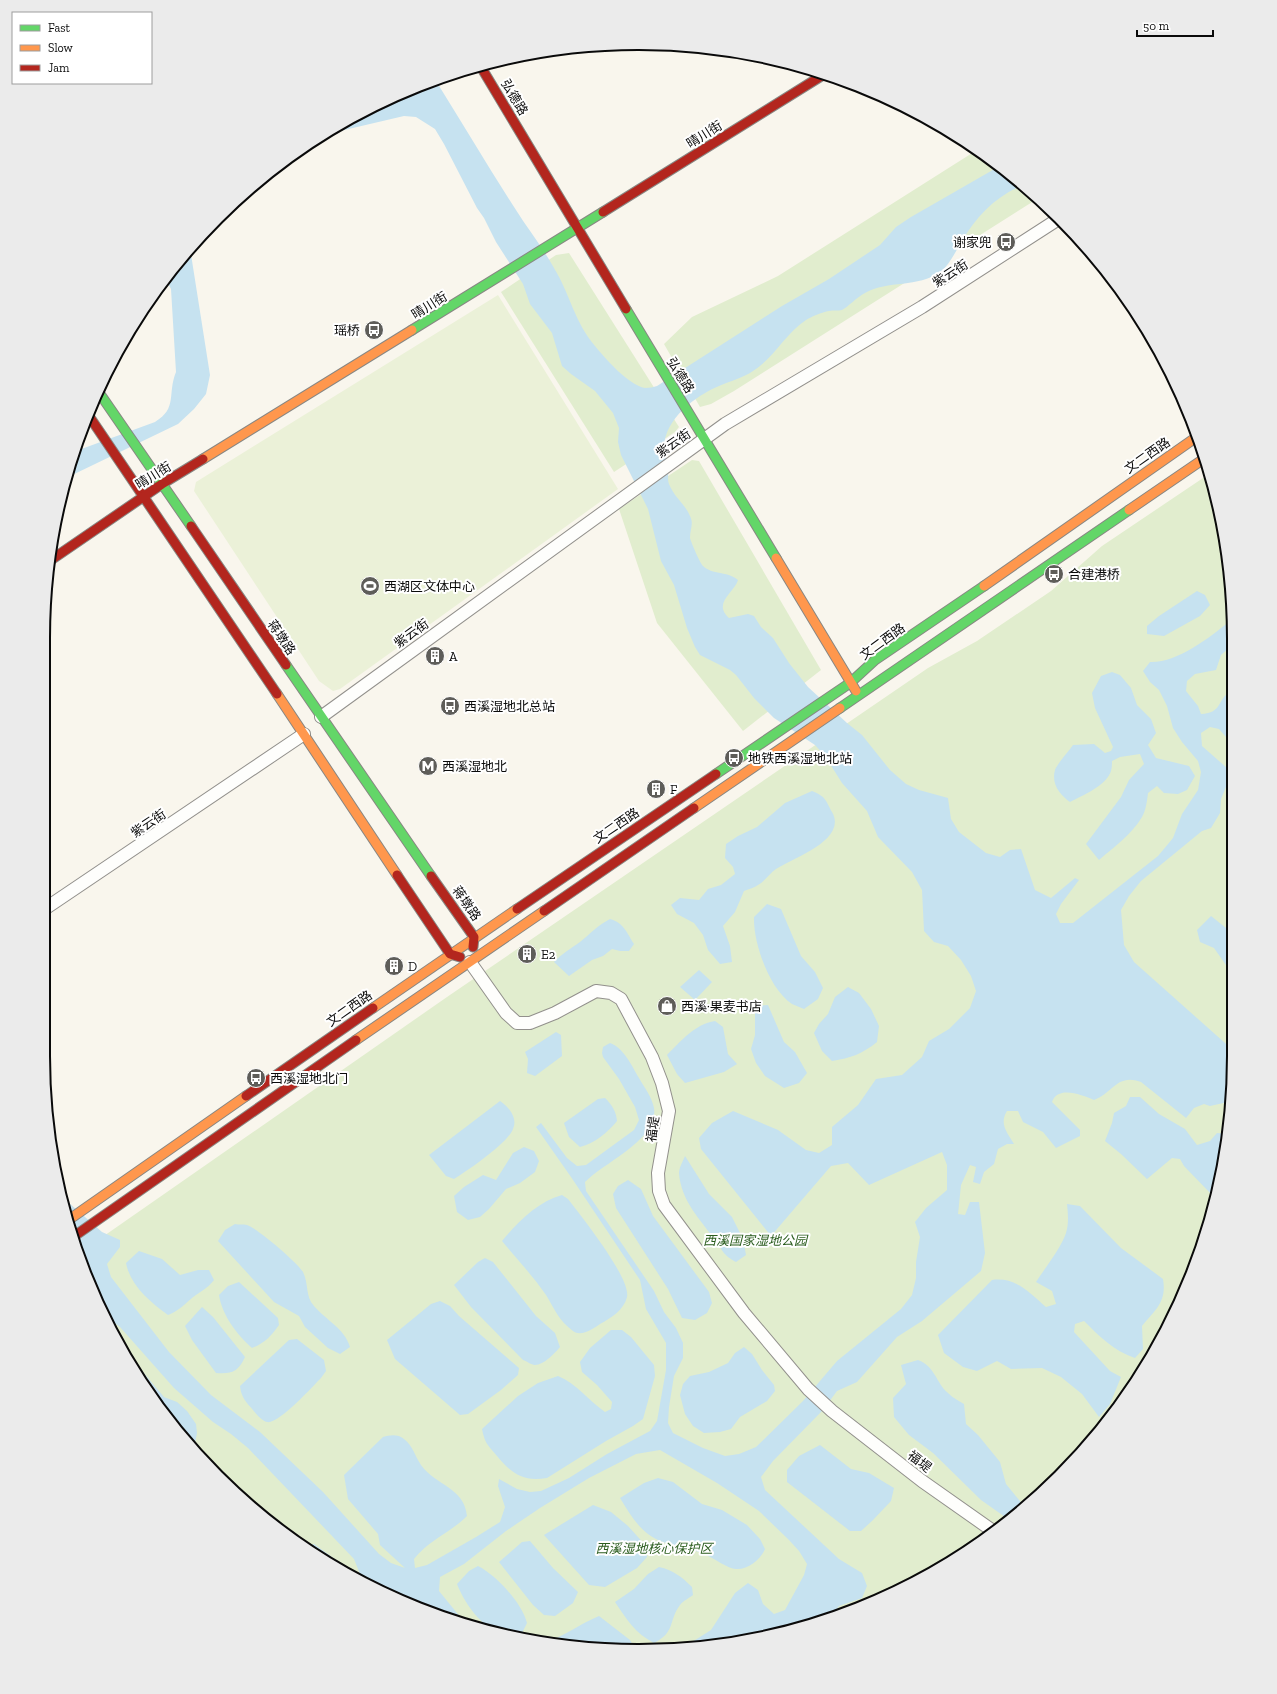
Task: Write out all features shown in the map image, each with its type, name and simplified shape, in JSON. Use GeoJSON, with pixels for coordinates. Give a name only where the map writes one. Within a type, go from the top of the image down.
{"type":"FeatureCollection","features":[{"type":"Feature","properties":{"kind":"main road","name":"弘德路"},"geometry":{"type":"LineString","coordinates":[[484,71],[850,683],[860,696]]}},
{"type":"Feature","properties":{"kind":"main road","name":"晴川街"},"geometry":{"type":"LineString","coordinates":[[56,557],[162,484],[504,274],[818,78]]}},
{"type":"Feature","properties":{"kind":"main road","name":"蒋墩路"},"geometry":{"type":"LineString","coordinates":[[102,397],[321,717],[474,937],[470,962]]}},
{"type":"Feature","properties":{"kind":"main road"},"geometry":{"type":"LineString","coordinates":[[92,420],[304,734],[450,954],[470,962]]}},
{"type":"Feature","properties":{"kind":"main road","name":"文二西路"},"geometry":{"type":"LineString","coordinates":[[73,1217],[474,937],[830,697],[850,683],[875,660],[1033,553],[1192,440]]}},
{"type":"Feature","properties":{"kind":"main road"},"geometry":{"type":"LineString","coordinates":[[78,1234],[176,1164],[1200,462]]}},
{"type":"Feature","properties":{"kind":"street","name":"紫云街"},"geometry":{"type":"LineString","coordinates":[[321,717],[704,438],[922,307],[1055,222]]}},
{"type":"Feature","properties":{"kind":"street","name":"紫云街"},"geometry":{"type":"LineString","coordinates":[[50,905],[304,734]]}},
{"type":"Feature","properties":{"kind":"street","name":"福堤"},"geometry":{"type":"LineString","coordinates":[[470,962],[506,1013],[517,1023],[530,1023],[555,1013],[596,991],[611,993],[621,999],[652,1057],[662,1083],[669,1111],[658,1173],[659,1191],[664,1205],[744,1314],[808,1389],[832,1411],[922,1481],[989,1528]]}},
{"type":"Feature","properties":{"kind":"green space"},"geometry":{"type":"Polygon","coordinates":[[[971,154],[997,172],[1033,202],[734,391],[711,404],[700,407],[664,344],[692,317],[778,276],[971,154]]]}},
{"type":"Feature","properties":{"kind":"green space"},"geometry":{"type":"Polygon","coordinates":[[[569,253],[679,427],[675,432],[614,472],[501,292],[556,255],[569,253]]]}},
{"type":"Feature","properties":{"kind":"green space","name":"西湖区文体中心"},"geometry":{"type":"Polygon","coordinates":[[[498,295],[618,489],[340,689],[333,691],[319,681],[194,491],[196,482],[498,295]]]}},
{"type":"Feature","properties":{"kind":"green space"},"geometry":{"type":"Polygon","coordinates":[[[692,460],[699,461],[821,670],[743,731],[657,623],[619,509],[692,460]]]}},
{"type":"Feature","properties":{"kind":"green space","name":"西溪国家湿地公园"},"geometry":{"type":"Polygon","coordinates":[[[1204,477],[1216,524],[1226,600],[1227,1056],[1226,1094],[1216,1170],[1196,1245],[1166,1316],[1148,1350],[1128,1382],[1081,1444],[1055,1472],[1027,1498],[997,1522],[965,1545],[933,1565],[899,1583],[828,1613],[791,1624],[753,1633],[677,1643],[600,1643],[562,1639],[524,1633],[449,1613],[378,1583],[344,1565],[312,1545],[250,1498],[222,1472],[196,1444],[149,1382],[129,1350],[111,1316],[83,1250],[447,997],[928,668],[977,641],[1051,591],[1102,546],[1204,477]]]}},
{"type":"Feature","properties":{"kind":"water"},"geometry":{"type":"Polygon","coordinates":[[[439,85],[506,194],[550,261],[588,337],[624,377],[638,386],[645,388],[657,386],[782,306],[829,279],[880,245],[896,227],[911,217],[994,170],[1017,188],[1003,196],[980,216],[967,232],[950,261],[940,272],[922,280],[883,286],[874,289],[862,295],[842,310],[826,312],[808,319],[792,332],[767,360],[753,371],[745,376],[710,390],[691,402],[670,427],[666,437],[664,449],[668,466],[669,484],[690,516],[692,524],[690,538],[703,566],[711,571],[730,575],[738,580],[726,598],[723,607],[724,613],[729,618],[748,614],[754,616],[761,627],[773,638],[789,663],[808,687],[862,735],[890,770],[906,784],[919,790],[948,798],[951,819],[959,832],[986,853],[1000,857],[1010,850],[1021,849],[1035,890],[1051,898],[1075,878],[1079,880],[1061,904],[1056,914],[1060,923],[1073,923],[1158,856],[1173,838],[1182,814],[1198,790],[1201,772],[1198,761],[1182,742],[1173,728],[1167,706],[1159,690],[1150,682],[1143,671],[1150,662],[1160,661],[1182,654],[1203,642],[1227,624],[1227,650],[1221,655],[1216,670],[1195,674],[1187,681],[1186,691],[1198,706],[1201,714],[1213,711],[1227,694],[1227,737],[1219,729],[1210,727],[1201,733],[1202,746],[1227,768],[1227,784],[1221,799],[1220,813],[1211,828],[1202,831],[1141,881],[1129,896],[1121,910],[1124,945],[1134,962],[1227,1045],[1225,1103],[1210,1106],[1204,1104],[1194,1108],[1186,1118],[1141,1082],[1133,1080],[1121,1082],[1094,1100],[1077,1094],[1059,1094],[1052,1102],[1080,1130],[1080,1136],[1056,1148],[1043,1132],[1023,1122],[1018,1111],[1007,1111],[1004,1124],[1014,1144],[1007,1144],[998,1149],[994,1164],[984,1172],[980,1184],[973,1182],[976,1167],[970,1165],[961,1185],[958,1214],[965,1215],[970,1202],[979,1202],[985,1253],[981,1271],[922,1321],[897,1337],[857,1382],[837,1391],[823,1410],[773,1461],[761,1477],[765,1490],[839,1559],[862,1573],[867,1586],[862,1598],[839,1606],[836,1610],[828,1613],[791,1624],[753,1633],[693,1641],[711,1630],[735,1593],[748,1583],[758,1590],[763,1604],[774,1614],[785,1610],[804,1575],[807,1564],[799,1551],[759,1511],[717,1483],[660,1450],[636,1454],[589,1478],[506,1531],[464,1564],[440,1577],[439,1591],[460,1616],[413,1599],[360,1573],[354,1559],[248,1448],[213,1422],[174,1388],[120,1327],[115,1323],[95,1281],[81,1245],[70,1208],[69,1203],[102,1232],[120,1240],[120,1247],[107,1264],[111,1277],[169,1352],[211,1395],[260,1432],[323,1492],[379,1554],[391,1563],[405,1568],[380,1545],[378,1534],[348,1499],[344,1475],[383,1437],[391,1435],[402,1437],[407,1442],[427,1472],[461,1499],[465,1506],[467,1516],[420,1552],[414,1559],[415,1568],[427,1565],[500,1522],[505,1507],[498,1486],[499,1479],[517,1489],[530,1492],[541,1491],[569,1478],[607,1454],[650,1431],[657,1421],[666,1370],[666,1343],[646,1309],[640,1280],[536,1127],[541,1123],[567,1158],[577,1166],[586,1165],[634,1130],[639,1120],[635,1107],[619,1079],[603,1057],[603,1047],[610,1043],[615,1045],[627,1058],[652,1100],[654,1108],[653,1119],[648,1130],[639,1140],[585,1182],[586,1191],[654,1291],[664,1312],[676,1328],[683,1343],[683,1358],[674,1376],[668,1423],[673,1433],[703,1448],[725,1456],[739,1454],[756,1447],[803,1401],[837,1361],[901,1309],[912,1295],[916,1278],[916,1262],[920,1237],[915,1222],[926,1208],[947,1190],[947,1165],[942,1152],[869,1185],[848,1163],[831,1166],[771,1236],[701,1149],[699,1138],[712,1123],[733,1111],[778,1130],[806,1150],[819,1153],[832,1145],[832,1127],[858,1105],[876,1079],[902,1075],[922,1057],[929,1041],[949,1029],[970,1008],[976,991],[971,976],[961,960],[948,946],[934,942],[924,931],[922,890],[912,872],[878,837],[867,811],[842,783],[825,756],[815,745],[774,718],[754,698],[736,675],[730,670],[700,655],[687,628],[674,585],[661,561],[648,509],[621,455],[618,442],[619,428],[613,413],[595,391],[562,366],[552,333],[530,304],[523,284],[496,242],[435,129],[416,117],[404,116],[341,131],[378,111],[439,85]]]}},
{"type":"Feature","properties":{"kind":"water"},"geometry":{"type":"Polygon","coordinates":[[[191,256],[210,375],[206,394],[194,409],[178,424],[73,474],[81,449],[155,422],[167,411],[171,400],[173,380],[176,372],[171,289],[169,285],[191,256]]]}},
{"type":"Feature","properties":{"kind":"water"},"geometry":{"type":"Polygon","coordinates":[[[1197,591],[1205,595],[1210,605],[1200,616],[1164,636],[1147,634],[1147,626],[1159,616],[1197,591]]]}},
{"type":"Feature","properties":{"kind":"water"},"geometry":{"type":"Polygon","coordinates":[[[1112,672],[1120,675],[1131,688],[1137,705],[1151,719],[1156,733],[1148,745],[1156,758],[1189,766],[1195,776],[1187,790],[1178,794],[1164,793],[1157,786],[1148,793],[1142,817],[1138,823],[1122,840],[1099,860],[1086,844],[1121,797],[1129,780],[1144,764],[1140,754],[1120,757],[1112,761],[1111,771],[1105,781],[1094,790],[1070,802],[1057,789],[1054,775],[1058,764],[1073,745],[1094,744],[1105,753],[1111,751],[1113,747],[1095,708],[1092,693],[1101,676],[1112,672]]]}},
{"type":"Feature","properties":{"kind":"water"},"geometry":{"type":"Polygon","coordinates":[[[812,791],[825,799],[832,812],[835,822],[832,831],[826,839],[816,847],[776,869],[756,886],[744,891],[735,912],[723,926],[730,946],[732,962],[720,964],[708,950],[703,935],[694,923],[677,914],[671,905],[680,898],[699,900],[708,889],[721,885],[735,874],[733,867],[725,858],[726,844],[738,836],[757,827],[785,803],[812,791]]]}},
{"type":"Feature","properties":{"kind":"water"},"geometry":{"type":"Polygon","coordinates":[[[767,904],[781,909],[801,956],[815,972],[823,988],[818,999],[804,1009],[792,1004],[776,988],[764,964],[756,939],[754,917],[767,904]]]}},
{"type":"Feature","properties":{"kind":"water"},"geometry":{"type":"Polygon","coordinates":[[[1211,916],[1227,929],[1227,966],[1214,948],[1200,942],[1197,930],[1211,916]]]}},
{"type":"Feature","properties":{"kind":"water"},"geometry":{"type":"Polygon","coordinates":[[[610,919],[619,923],[625,929],[634,944],[629,951],[612,949],[603,956],[592,960],[569,976],[554,962],[564,953],[610,919]]]}},
{"type":"Feature","properties":{"kind":"water"},"geometry":{"type":"Polygon","coordinates":[[[699,970],[712,982],[695,1000],[680,987],[699,970]]]}},
{"type":"Feature","properties":{"kind":"water"},"geometry":{"type":"Polygon","coordinates":[[[848,987],[859,993],[871,1009],[879,1026],[877,1042],[856,1055],[832,1061],[822,1051],[814,1033],[819,1024],[828,1014],[835,997],[848,987]]]}},
{"type":"Feature","properties":{"kind":"water"},"geometry":{"type":"Polygon","coordinates":[[[768,1005],[784,1042],[795,1052],[807,1073],[799,1083],[784,1088],[765,1076],[756,1063],[751,1049],[755,1035],[755,1006],[768,1005]]]}},
{"type":"Feature","properties":{"kind":"water"},"geometry":{"type":"Polygon","coordinates":[[[715,1021],[723,1027],[728,1054],[737,1064],[724,1072],[685,1083],[677,1074],[667,1055],[695,1029],[715,1021]]]}},
{"type":"Feature","properties":{"kind":"water"},"geometry":{"type":"Polygon","coordinates":[[[556,1032],[561,1035],[562,1056],[535,1076],[527,1073],[528,1059],[525,1052],[556,1032]]]}},
{"type":"Feature","properties":{"kind":"water"},"geometry":{"type":"Polygon","coordinates":[[[1130,1097],[1140,1097],[1159,1114],[1185,1129],[1197,1145],[1210,1141],[1217,1133],[1222,1133],[1210,1193],[1184,1166],[1180,1159],[1172,1158],[1147,1179],[1105,1141],[1114,1113],[1126,1106],[1130,1097]]]}},
{"type":"Feature","properties":{"kind":"water"},"geometry":{"type":"Polygon","coordinates":[[[605,1098],[613,1108],[617,1121],[600,1137],[591,1143],[580,1147],[569,1137],[564,1123],[598,1099],[605,1098]]]}},
{"type":"Feature","properties":{"kind":"water"},"geometry":{"type":"Polygon","coordinates":[[[500,1101],[507,1106],[512,1113],[514,1125],[510,1135],[496,1149],[454,1179],[446,1176],[429,1155],[500,1101]]]}},
{"type":"Feature","properties":{"kind":"water"},"geometry":{"type":"Polygon","coordinates":[[[524,1147],[534,1151],[539,1161],[535,1172],[520,1183],[506,1189],[480,1217],[468,1220],[457,1212],[454,1196],[464,1187],[483,1175],[496,1180],[513,1153],[524,1147]]]}},
{"type":"Feature","properties":{"kind":"water"},"geometry":{"type":"Polygon","coordinates":[[[685,1156],[709,1194],[732,1217],[743,1239],[746,1255],[736,1262],[728,1257],[687,1201],[683,1192],[679,1173],[685,1156]]]}},
{"type":"Feature","properties":{"kind":"water"},"geometry":{"type":"Polygon","coordinates":[[[628,1180],[641,1189],[653,1216],[709,1292],[712,1303],[707,1313],[695,1320],[682,1318],[668,1289],[616,1208],[613,1194],[618,1186],[628,1180]]]}},
{"type":"Feature","properties":{"kind":"water"},"geometry":{"type":"Polygon","coordinates":[[[562,1195],[568,1199],[604,1247],[614,1262],[626,1288],[627,1297],[620,1310],[608,1319],[583,1333],[576,1333],[564,1323],[541,1288],[502,1241],[521,1220],[536,1208],[544,1202],[562,1195]]]}},
{"type":"Feature","properties":{"kind":"water"},"geometry":{"type":"Polygon","coordinates":[[[1067,1204],[1080,1206],[1121,1248],[1163,1279],[1164,1287],[1162,1300],[1142,1326],[1143,1349],[1135,1358],[1114,1347],[1084,1321],[1075,1324],[1074,1332],[1110,1371],[1121,1377],[1110,1404],[1099,1417],[1082,1394],[1061,1377],[1042,1368],[1011,1369],[997,1361],[977,1371],[963,1367],[944,1353],[938,1335],[992,1280],[1015,1283],[1028,1291],[1046,1307],[1056,1304],[1052,1291],[1036,1282],[1064,1239],[1068,1222],[1067,1204]]]}},
{"type":"Feature","properties":{"kind":"water"},"geometry":{"type":"Polygon","coordinates":[[[235,1224],[247,1225],[259,1232],[286,1254],[300,1268],[305,1276],[311,1302],[340,1330],[348,1341],[350,1347],[340,1354],[328,1348],[305,1327],[299,1316],[274,1302],[218,1241],[225,1230],[235,1224]]]}},
{"type":"Feature","properties":{"kind":"water"},"geometry":{"type":"Polygon","coordinates":[[[139,1251],[162,1259],[180,1275],[198,1270],[209,1270],[214,1280],[181,1308],[168,1315],[148,1299],[136,1286],[128,1271],[126,1263],[139,1251]]]}},
{"type":"Feature","properties":{"kind":"water"},"geometry":{"type":"Polygon","coordinates":[[[485,1258],[493,1262],[536,1316],[555,1333],[560,1347],[542,1363],[534,1365],[523,1360],[471,1307],[454,1285],[478,1262],[485,1258]]]}},
{"type":"Feature","properties":{"kind":"water"},"geometry":{"type":"Polygon","coordinates":[[[239,1282],[278,1318],[279,1325],[273,1333],[267,1339],[252,1348],[231,1324],[223,1310],[219,1295],[228,1286],[239,1282]]]}},
{"type":"Feature","properties":{"kind":"water"},"geometry":{"type":"Polygon","coordinates":[[[440,1301],[450,1306],[459,1316],[519,1368],[518,1375],[501,1390],[468,1414],[460,1415],[395,1359],[387,1340],[431,1304],[440,1301]]]}},
{"type":"Feature","properties":{"kind":"water"},"geometry":{"type":"Polygon","coordinates":[[[202,1307],[213,1317],[245,1357],[240,1366],[234,1371],[216,1373],[192,1340],[185,1326],[202,1307]]]}},
{"type":"Feature","properties":{"kind":"water"},"geometry":{"type":"Polygon","coordinates":[[[611,1330],[622,1330],[631,1337],[654,1365],[655,1376],[643,1419],[547,1478],[525,1478],[513,1472],[489,1447],[484,1438],[482,1429],[518,1396],[538,1383],[558,1376],[571,1383],[605,1412],[611,1409],[612,1402],[597,1385],[582,1372],[580,1362],[590,1348],[611,1330]]]}},
{"type":"Feature","properties":{"kind":"water"},"geometry":{"type":"Polygon","coordinates":[[[297,1339],[324,1360],[326,1371],[311,1389],[287,1412],[279,1418],[267,1422],[261,1419],[246,1402],[241,1393],[240,1386],[289,1340],[297,1339]]]}},
{"type":"Feature","properties":{"kind":"water"},"geometry":{"type":"Polygon","coordinates":[[[744,1347],[752,1354],[774,1385],[775,1391],[767,1401],[740,1417],[731,1429],[720,1432],[704,1433],[693,1426],[685,1414],[680,1395],[683,1384],[690,1376],[709,1372],[728,1363],[735,1353],[744,1347]]]}},
{"type":"Feature","properties":{"kind":"water"},"geometry":{"type":"Polygon","coordinates":[[[918,1360],[924,1363],[932,1370],[944,1389],[964,1404],[966,1424],[978,1435],[1000,1462],[1006,1484],[1021,1503],[1004,1516],[981,1500],[933,1453],[909,1435],[894,1417],[893,1398],[906,1384],[901,1365],[918,1360]]]}},
{"type":"Feature","properties":{"kind":"water"},"geometry":{"type":"Polygon","coordinates":[[[142,1371],[164,1397],[177,1402],[187,1411],[196,1424],[197,1433],[195,1443],[172,1414],[142,1371]]]}},
{"type":"Feature","properties":{"kind":"water"},"geometry":{"type":"Polygon","coordinates":[[[820,1445],[851,1469],[869,1473],[894,1488],[891,1501],[861,1531],[850,1531],[787,1482],[787,1470],[799,1456],[820,1445]]]}},
{"type":"Feature","properties":{"kind":"water"},"geometry":{"type":"Polygon","coordinates":[[[658,1478],[673,1482],[702,1504],[722,1510],[747,1525],[760,1539],[765,1549],[763,1553],[754,1563],[749,1566],[741,1569],[733,1569],[699,1552],[662,1542],[648,1534],[629,1513],[620,1498],[644,1483],[658,1478]]]}},
{"type":"Feature","properties":{"kind":"water"},"geometry":{"type":"Polygon","coordinates":[[[593,1505],[611,1512],[628,1526],[647,1547],[647,1557],[637,1568],[605,1587],[589,1585],[544,1535],[593,1505]]]}},
{"type":"Feature","properties":{"kind":"water"},"geometry":{"type":"Polygon","coordinates":[[[530,1541],[553,1568],[578,1592],[573,1603],[555,1616],[544,1615],[533,1605],[499,1562],[522,1542],[530,1541]]]}},
{"type":"Feature","properties":{"kind":"water"},"geometry":{"type":"Polygon","coordinates":[[[314,1544],[337,1560],[312,1545],[314,1544]]]}},
{"type":"Feature","properties":{"kind":"water"},"geometry":{"type":"Polygon","coordinates":[[[478,1566],[493,1576],[507,1590],[520,1607],[527,1623],[522,1633],[483,1623],[472,1611],[457,1584],[469,1571],[478,1566]]]}},
{"type":"Feature","properties":{"kind":"water"},"geometry":{"type":"Polygon","coordinates":[[[659,1567],[677,1574],[685,1580],[692,1587],[693,1595],[680,1605],[666,1635],[654,1643],[636,1630],[615,1602],[634,1589],[648,1574],[659,1567]]]}},
{"type":"Feature","properties":{"kind":"water"},"geometry":{"type":"Polygon","coordinates":[[[599,1616],[630,1640],[632,1644],[600,1643],[556,1638],[599,1616]]]}},
{"type":"Feature","properties":{"kind":"traffic: fast"},"geometry":{"type":"LineString","coordinates":[[412,330],[603,212]]}},
{"type":"Feature","properties":{"kind":"traffic: fast"},"geometry":{"type":"LineString","coordinates":[[626,309],[776,558]]}},
{"type":"Feature","properties":{"kind":"traffic: fast"},"geometry":{"type":"LineString","coordinates":[[102,397],[191,526]]}},
{"type":"Feature","properties":{"kind":"traffic: fast"},"geometry":{"type":"LineString","coordinates":[[840,708],[1129,510]]}},
{"type":"Feature","properties":{"kind":"traffic: fast"},"geometry":{"type":"LineString","coordinates":[[716,774],[850,683],[875,660],[984,586]]}},
{"type":"Feature","properties":{"kind":"traffic: fast"},"geometry":{"type":"LineString","coordinates":[[286,665],[431,876]]}},
{"type":"Feature","properties":{"kind":"traffic: slow"},"geometry":{"type":"LineString","coordinates":[[203,459],[412,330]]}},
{"type":"Feature","properties":{"kind":"traffic: slow"},"geometry":{"type":"LineString","coordinates":[[984,586],[1192,440]]}},
{"type":"Feature","properties":{"kind":"traffic: slow"},"geometry":{"type":"LineString","coordinates":[[1129,510],[1200,462]]}},
{"type":"Feature","properties":{"kind":"traffic: slow"},"geometry":{"type":"LineString","coordinates":[[776,558],[856,691]]}},
{"type":"Feature","properties":{"kind":"traffic: slow"},"geometry":{"type":"LineString","coordinates":[[277,694],[397,875]]}},
{"type":"Feature","properties":{"kind":"traffic: slow"},"geometry":{"type":"LineString","coordinates":[[694,808],[840,708]]}},
{"type":"Feature","properties":{"kind":"traffic: slow"},"geometry":{"type":"LineString","coordinates":[[373,1008],[517,909]]}},
{"type":"Feature","properties":{"kind":"traffic: slow"},"geometry":{"type":"LineString","coordinates":[[356,1040],[544,911]]}},
{"type":"Feature","properties":{"kind":"traffic: slow"},"geometry":{"type":"LineString","coordinates":[[73,1217],[246,1096]]}},
{"type":"Feature","properties":{"kind":"traffic: jam"},"geometry":{"type":"LineString","coordinates":[[483,71],[626,309]]}},
{"type":"Feature","properties":{"kind":"traffic: jam"},"geometry":{"type":"LineString","coordinates":[[603,212],[818,78]]}},
{"type":"Feature","properties":{"kind":"traffic: jam"},"geometry":{"type":"LineString","coordinates":[[92,421],[277,694]]}},
{"type":"Feature","properties":{"kind":"traffic: jam"},"geometry":{"type":"LineString","coordinates":[[56,557],[162,484],[203,459]]}},
{"type":"Feature","properties":{"kind":"traffic: jam"},"geometry":{"type":"LineString","coordinates":[[191,526],[286,665]]}},
{"type":"Feature","properties":{"kind":"traffic: jam"},"geometry":{"type":"LineString","coordinates":[[517,909],[716,774]]}},
{"type":"Feature","properties":{"kind":"traffic: jam"},"geometry":{"type":"LineString","coordinates":[[544,911],[694,808]]}},
{"type":"Feature","properties":{"kind":"traffic: jam"},"geometry":{"type":"LineString","coordinates":[[397,875],[450,954],[460,957]]}},
{"type":"Feature","properties":{"kind":"traffic: jam"},"geometry":{"type":"LineString","coordinates":[[431,876],[474,937],[473,947]]}},
{"type":"Feature","properties":{"kind":"traffic: jam"},"geometry":{"type":"LineString","coordinates":[[246,1096],[373,1008]]}},
{"type":"Feature","properties":{"kind":"traffic: jam"},"geometry":{"type":"LineString","coordinates":[[78,1234],[356,1040]]}},
{"type":"Feature","properties":{"kind":"place","name":"谢家兜"},"geometry":{"type":"Point","coordinates":[1006,242]}},
{"type":"Feature","properties":{"kind":"place","name":"瑶桥"},"geometry":{"type":"Point","coordinates":[374,330]}},
{"type":"Feature","properties":{"kind":"place","name":"合建港桥"},"geometry":{"type":"Point","coordinates":[1054,574]}},
{"type":"Feature","properties":{"kind":"place","name":"西湖区文体中心"},"geometry":{"type":"Point","coordinates":[370,586]}},
{"type":"Feature","properties":{"kind":"place","name":"A"},"geometry":{"type":"Point","coordinates":[435,656]}},
{"type":"Feature","properties":{"kind":"place","name":"西溪湿地北总站"},"geometry":{"type":"Point","coordinates":[450,706]}},
{"type":"Feature","properties":{"kind":"place","name":"地铁西溪湿地北站"},"geometry":{"type":"Point","coordinates":[734,758]}},
{"type":"Feature","properties":{"kind":"place","name":"西溪湿地北"},"geometry":{"type":"Point","coordinates":[428,766]}},
{"type":"Feature","properties":{"kind":"place","name":"F"},"geometry":{"type":"Point","coordinates":[656,789]}},
{"type":"Feature","properties":{"kind":"place","name":"E2"},"geometry":{"type":"Point","coordinates":[527,954]}},
{"type":"Feature","properties":{"kind":"place","name":"D"},"geometry":{"type":"Point","coordinates":[394,966]}},
{"type":"Feature","properties":{"kind":"place","name":"西溪·果麦书店"},"geometry":{"type":"Point","coordinates":[667,1006]}},
{"type":"Feature","properties":{"kind":"place","name":"西溪湿地北门"},"geometry":{"type":"Point","coordinates":[256,1078]}},
{"type":"Feature","properties":{"kind":"park label","name":"西溪湿地核心保护区"},"geometry":{"type":"Point","coordinates":[654,1548]}}]}
